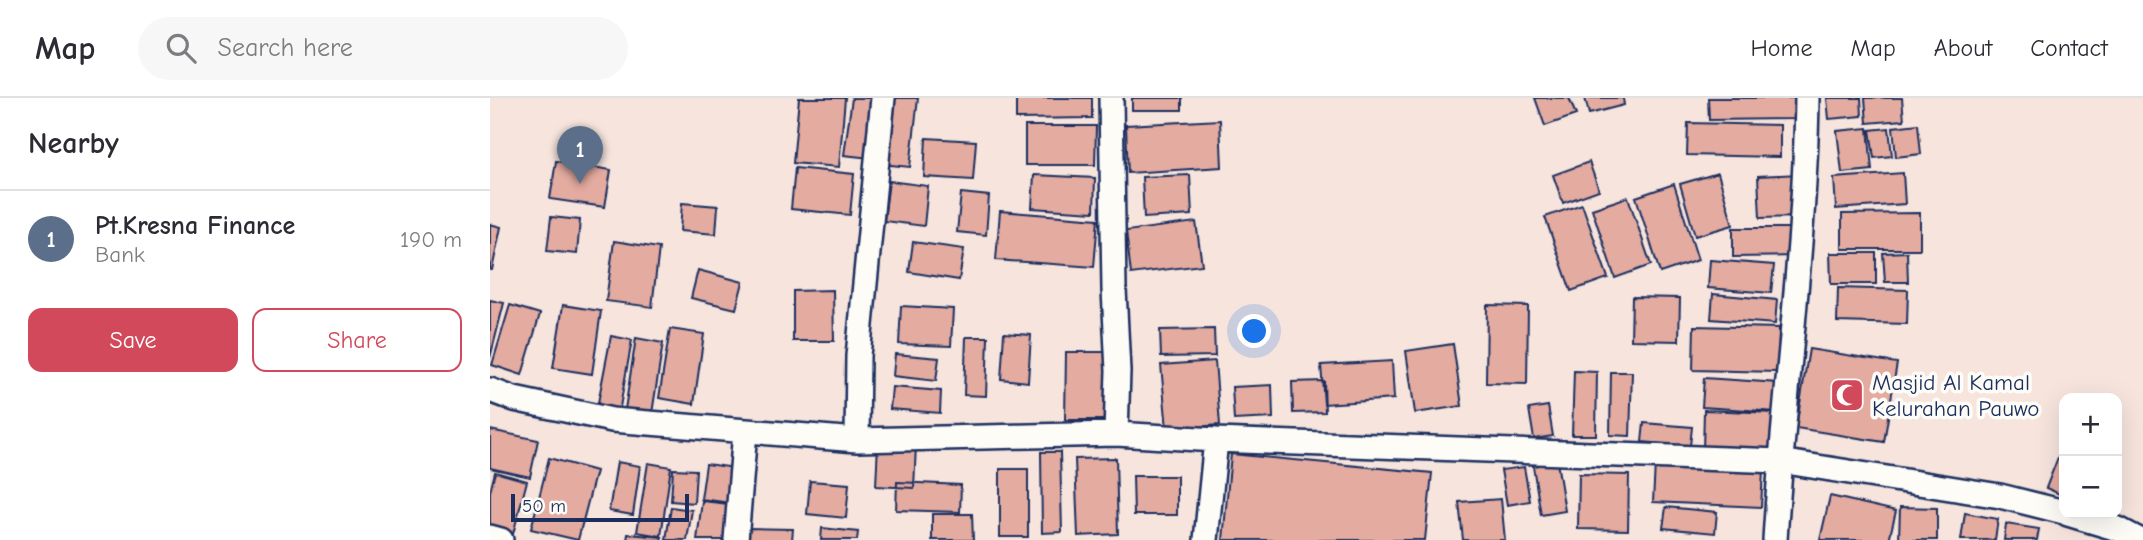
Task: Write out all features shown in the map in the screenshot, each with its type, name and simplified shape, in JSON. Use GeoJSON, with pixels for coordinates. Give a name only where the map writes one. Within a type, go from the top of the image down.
{"type":"FeatureCollection","features":[{"type":"Feature","properties":{"kind":"street"},"geometry":{"type":"LineString","coordinates":[[857,440],[858,356],[883,98]]}},
{"type":"Feature","properties":{"kind":"street"},"geometry":{"type":"LineString","coordinates":[[1111,98],[1118,371],[1116,434]]}},
{"type":"Feature","properties":{"kind":"street"},"geometry":{"type":"LineString","coordinates":[[1775,540],[1799,268],[1806,165],[1807,98]]}},
{"type":"Feature","properties":{"kind":"street"},"geometry":{"type":"LineString","coordinates":[[490,390],[514,399],[612,420],[857,440],[1116,434],[1780,461],[2000,496],[2059,511]]}},
{"type":"Feature","properties":{"kind":"street"},"geometry":{"type":"LineString","coordinates":[[736,540],[745,431]]}},
{"type":"Feature","properties":{"kind":"street"},"geometry":{"type":"LineString","coordinates":[[1206,540],[1216,440]]}},
{"type":"Feature","properties":{"kind":"street"},"geometry":{"type":"LineString","coordinates":[[2086,519],[2118,529],[2139,540]]}},
{"type":"Feature","properties":{"kind":"street"},"geometry":{"type":"LineString","coordinates":[[490,537],[501,540]]}},
{"type":"Feature","properties":{"kind":"building"},"geometry":{"type":"Polygon","coordinates":[[[799,98],[845,98],[839,167],[793,163],[799,98]]]}},
{"type":"Feature","properties":{"kind":"building"},"geometry":{"type":"Polygon","coordinates":[[[852,98],[878,98],[870,158],[844,155],[852,98]]]}},
{"type":"Feature","properties":{"kind":"building"},"geometry":{"type":"Polygon","coordinates":[[[888,98],[918,98],[910,167],[881,164],[888,98]]]}},
{"type":"Feature","properties":{"kind":"building"},"geometry":{"type":"Polygon","coordinates":[[[1016,98],[1092,98],[1092,118],[1016,119],[1016,98]]]}},
{"type":"Feature","properties":{"kind":"building"},"geometry":{"type":"Polygon","coordinates":[[[1132,98],[1182,98],[1182,110],[1132,110],[1132,98]]]}},
{"type":"Feature","properties":{"kind":"building"},"geometry":{"type":"Polygon","coordinates":[[[1535,98],[1569,98],[1576,115],[1545,126],[1535,98]]]}},
{"type":"Feature","properties":{"kind":"building"},"geometry":{"type":"Polygon","coordinates":[[[1585,98],[1623,98],[1624,105],[1589,114],[1585,98]]]}},
{"type":"Feature","properties":{"kind":"building"},"geometry":{"type":"Polygon","coordinates":[[[1708,98],[1796,98],[1796,119],[1709,120],[1708,98]]]}},
{"type":"Feature","properties":{"kind":"building"},"geometry":{"type":"Polygon","coordinates":[[[1827,98],[1861,98],[1862,116],[1829,119],[1827,98]]]}},
{"type":"Feature","properties":{"kind":"building"},"geometry":{"type":"Polygon","coordinates":[[[1865,98],[1902,98],[1904,120],[1867,123],[1865,98]]]}},
{"type":"Feature","properties":{"kind":"building"},"geometry":{"type":"Polygon","coordinates":[[[1220,120],[1222,167],[1128,173],[1126,125],[1220,120]]]}},
{"type":"Feature","properties":{"kind":"building"},"geometry":{"type":"Polygon","coordinates":[[[1688,123],[1780,125],[1780,157],[1687,155],[1688,123]]]}},
{"type":"Feature","properties":{"kind":"building"},"geometry":{"type":"Polygon","coordinates":[[[1918,124],[1921,154],[1896,157],[1893,127],[1918,124]]]}},
{"type":"Feature","properties":{"kind":"building"},"geometry":{"type":"Polygon","coordinates":[[[1025,126],[1096,126],[1095,165],[1025,165],[1025,126]]]}},
{"type":"Feature","properties":{"kind":"building"},"geometry":{"type":"Polygon","coordinates":[[[1868,128],[1872,170],[1842,173],[1837,131],[1868,128]]]}},
{"type":"Feature","properties":{"kind":"building"},"geometry":{"type":"Polygon","coordinates":[[[1889,128],[1892,156],[1874,158],[1870,130],[1889,128]]]}},
{"type":"Feature","properties":{"kind":"building"},"geometry":{"type":"Polygon","coordinates":[[[926,138],[976,141],[973,180],[924,177],[926,138]]]}},
{"type":"Feature","properties":{"kind":"building"},"geometry":{"type":"Polygon","coordinates":[[[556,161],[611,170],[605,207],[550,199],[556,161]]]}},
{"type":"Feature","properties":{"kind":"building"},"geometry":{"type":"Polygon","coordinates":[[[1589,162],[1599,190],[1563,203],[1553,175],[1589,162]]]}},
{"type":"Feature","properties":{"kind":"building"},"geometry":{"type":"Polygon","coordinates":[[[795,168],[854,174],[850,215],[791,209],[795,168]]]}},
{"type":"Feature","properties":{"kind":"building"},"geometry":{"type":"Polygon","coordinates":[[[1718,173],[1733,225],[1695,236],[1680,184],[1718,173]]]}},
{"type":"Feature","properties":{"kind":"building"},"geometry":{"type":"Polygon","coordinates":[[[1903,173],[1905,204],[1836,209],[1834,178],[1903,173]]]}},
{"type":"Feature","properties":{"kind":"building"},"geometry":{"type":"Polygon","coordinates":[[[1799,174],[1801,217],[1760,218],[1758,176],[1799,174]]]}},
{"type":"Feature","properties":{"kind":"building"},"geometry":{"type":"Polygon","coordinates":[[[1034,175],[1095,178],[1094,212],[1032,208],[1034,175]]]}},
{"type":"Feature","properties":{"kind":"building"},"geometry":{"type":"Polygon","coordinates":[[[1190,175],[1192,215],[1144,218],[1142,177],[1190,175]]]}},
{"type":"Feature","properties":{"kind":"building"},"geometry":{"type":"Polygon","coordinates":[[[889,181],[928,186],[924,226],[884,221],[889,181]]]}},
{"type":"Feature","properties":{"kind":"building"},"geometry":{"type":"Polygon","coordinates":[[[1674,184],[1698,260],[1660,273],[1636,197],[1674,184]]]}},
{"type":"Feature","properties":{"kind":"building"},"geometry":{"type":"Polygon","coordinates":[[[961,193],[989,196],[986,235],[957,232],[961,193]]]}},
{"type":"Feature","properties":{"kind":"building"},"geometry":{"type":"Polygon","coordinates":[[[1628,197],[1651,265],[1615,278],[1592,209],[1628,197]]]}},
{"type":"Feature","properties":{"kind":"building"},"geometry":{"type":"Polygon","coordinates":[[[682,203],[718,206],[716,234],[680,231],[682,203]]]}},
{"type":"Feature","properties":{"kind":"building"},"geometry":{"type":"Polygon","coordinates":[[[1582,204],[1608,278],[1571,291],[1545,217],[1582,204]]]}},
{"type":"Feature","properties":{"kind":"building"},"geometry":{"type":"Polygon","coordinates":[[[1000,211],[1098,219],[1094,267],[996,260],[1000,211]]]}},
{"type":"Feature","properties":{"kind":"building"},"geometry":{"type":"Polygon","coordinates":[[[1920,213],[1920,249],[1842,249],[1842,214],[1920,213]]]}},
{"type":"Feature","properties":{"kind":"building"},"geometry":{"type":"Polygon","coordinates":[[[551,217],[580,220],[577,254],[547,251],[551,217]]]}},
{"type":"Feature","properties":{"kind":"building"},"geometry":{"type":"Polygon","coordinates":[[[1196,222],[1202,265],[1131,274],[1126,231],[1196,222]]]}},
{"type":"Feature","properties":{"kind":"building"},"geometry":{"type":"Polygon","coordinates":[[[490,224],[501,227],[492,270],[490,270],[490,224]]]}},
{"type":"Feature","properties":{"kind":"building"},"geometry":{"type":"Polygon","coordinates":[[[1733,228],[1796,228],[1796,256],[1733,257],[1733,228]]]}},
{"type":"Feature","properties":{"kind":"building"},"geometry":{"type":"Polygon","coordinates":[[[614,241],[659,248],[652,307],[606,301],[614,241]]]}},
{"type":"Feature","properties":{"kind":"building"},"geometry":{"type":"Polygon","coordinates":[[[913,242],[964,249],[959,280],[909,272],[913,242]]]}},
{"type":"Feature","properties":{"kind":"building"},"geometry":{"type":"Polygon","coordinates":[[[1907,252],[1908,282],[1885,282],[1883,253],[1907,252]]]}},
{"type":"Feature","properties":{"kind":"building"},"geometry":{"type":"Polygon","coordinates":[[[1830,253],[1876,253],[1876,284],[1831,284],[1830,253]]]}},
{"type":"Feature","properties":{"kind":"building"},"geometry":{"type":"Polygon","coordinates":[[[1710,260],[1774,265],[1771,293],[1708,288],[1710,260]]]}},
{"type":"Feature","properties":{"kind":"building"},"geometry":{"type":"Polygon","coordinates":[[[698,270],[743,282],[736,309],[691,298],[698,270]]]}},
{"type":"Feature","properties":{"kind":"building"},"geometry":{"type":"Polygon","coordinates":[[[1838,288],[1908,290],[1907,324],[1837,322],[1838,288]]]}},
{"type":"Feature","properties":{"kind":"building"},"geometry":{"type":"Polygon","coordinates":[[[833,290],[834,341],[793,341],[793,291],[833,290]]]}},
{"type":"Feature","properties":{"kind":"building"},"geometry":{"type":"Polygon","coordinates":[[[1713,294],[1777,300],[1775,324],[1711,319],[1713,294]]]}},
{"type":"Feature","properties":{"kind":"building"},"geometry":{"type":"Polygon","coordinates":[[[1632,297],[1680,298],[1679,341],[1631,340],[1632,297]]]}},
{"type":"Feature","properties":{"kind":"building"},"geometry":{"type":"Polygon","coordinates":[[[490,300],[504,303],[490,358],[490,300]]]}},
{"type":"Feature","properties":{"kind":"building"},"geometry":{"type":"Polygon","coordinates":[[[510,305],[540,314],[522,375],[492,365],[510,305]]]}},
{"type":"Feature","properties":{"kind":"building"},"geometry":{"type":"Polygon","coordinates":[[[563,305],[601,311],[592,374],[553,368],[563,305]]]}},
{"type":"Feature","properties":{"kind":"building"},"geometry":{"type":"Polygon","coordinates":[[[1487,305],[1528,306],[1527,384],[1486,383],[1487,305]]]}},
{"type":"Feature","properties":{"kind":"building"},"geometry":{"type":"Polygon","coordinates":[[[901,306],[953,309],[951,346],[899,344],[901,306]]]}},
{"type":"Feature","properties":{"kind":"building"},"geometry":{"type":"Polygon","coordinates":[[[1694,326],[1779,328],[1778,372],[1693,370],[1694,326]]]}},
{"type":"Feature","properties":{"kind":"building"},"geometry":{"type":"Polygon","coordinates":[[[670,329],[704,334],[694,404],[659,398],[670,329]]]}},
{"type":"Feature","properties":{"kind":"building"},"geometry":{"type":"Polygon","coordinates":[[[1214,329],[1215,356],[1161,357],[1160,330],[1214,329]]]}},
{"type":"Feature","properties":{"kind":"building"},"geometry":{"type":"Polygon","coordinates":[[[1004,333],[1031,335],[1028,382],[1001,379],[1004,333]]]}},
{"type":"Feature","properties":{"kind":"building"},"geometry":{"type":"Polygon","coordinates":[[[611,336],[632,340],[618,418],[596,413],[611,336]]]}},
{"type":"Feature","properties":{"kind":"building"},"geometry":{"type":"Polygon","coordinates":[[[966,337],[988,337],[986,396],[964,395],[966,337]]]}},
{"type":"Feature","properties":{"kind":"building"},"geometry":{"type":"Polygon","coordinates":[[[636,338],[663,343],[651,420],[624,416],[636,338]]]}},
{"type":"Feature","properties":{"kind":"building"},"geometry":{"type":"Polygon","coordinates":[[[1453,344],[1462,406],[1415,413],[1406,351],[1453,344]]]}},
{"type":"Feature","properties":{"kind":"building","name":"Masjid Al Kamal Kelurahan Pauwo"},"geometry":{"type":"Polygon","coordinates":[[[1809,349],[1897,363],[1884,442],[1796,428],[1809,349]]]}},
{"type":"Feature","properties":{"kind":"building"},"geometry":{"type":"Polygon","coordinates":[[[1066,352],[1117,352],[1116,420],[1065,420],[1066,352]]]}},
{"type":"Feature","properties":{"kind":"building"},"geometry":{"type":"Polygon","coordinates":[[[895,354],[939,358],[936,381],[893,376],[895,354]]]}},
{"type":"Feature","properties":{"kind":"building"},"geometry":{"type":"Polygon","coordinates":[[[1215,361],[1220,425],[1167,429],[1161,365],[1215,361]]]}},
{"type":"Feature","properties":{"kind":"building"},"geometry":{"type":"Polygon","coordinates":[[[1392,361],[1394,399],[1324,404],[1321,365],[1392,361]]]}},
{"type":"Feature","properties":{"kind":"building"},"geometry":{"type":"Polygon","coordinates":[[[1574,371],[1597,372],[1596,435],[1572,435],[1574,371]]]}},
{"type":"Feature","properties":{"kind":"building"},"geometry":{"type":"Polygon","coordinates":[[[1611,372],[1632,372],[1630,436],[1610,435],[1611,372]]]}},
{"type":"Feature","properties":{"kind":"building"},"geometry":{"type":"Polygon","coordinates":[[[1704,378],[1779,383],[1778,412],[1702,407],[1704,378]]]}},
{"type":"Feature","properties":{"kind":"building"},"geometry":{"type":"Polygon","coordinates":[[[1324,381],[1325,412],[1293,413],[1292,382],[1324,381]]]}},
{"type":"Feature","properties":{"kind":"building"},"geometry":{"type":"Polygon","coordinates":[[[1272,385],[1273,418],[1234,420],[1232,387],[1272,385]]]}},
{"type":"Feature","properties":{"kind":"building"},"geometry":{"type":"Polygon","coordinates":[[[892,387],[941,391],[940,413],[890,409],[892,387]]]}},
{"type":"Feature","properties":{"kind":"building"},"geometry":{"type":"Polygon","coordinates":[[[1548,406],[1553,436],[1534,439],[1529,409],[1548,406]]]}},
{"type":"Feature","properties":{"kind":"building"},"geometry":{"type":"Polygon","coordinates":[[[1704,410],[1775,413],[1773,454],[1703,451],[1704,410]]]}},
{"type":"Feature","properties":{"kind":"building"},"geometry":{"type":"Polygon","coordinates":[[[1644,423],[1692,427],[1690,446],[1642,442],[1644,423]]]}},
{"type":"Feature","properties":{"kind":"building"},"geometry":{"type":"Polygon","coordinates":[[[490,430],[538,440],[530,477],[490,468],[490,430]]]}},
{"type":"Feature","properties":{"kind":"building"},"geometry":{"type":"Polygon","coordinates":[[[878,443],[916,445],[914,488],[876,486],[878,443]]]}},
{"type":"Feature","properties":{"kind":"building"},"geometry":{"type":"Polygon","coordinates":[[[1041,452],[1060,452],[1062,532],[1042,533],[1041,452]]]}},
{"type":"Feature","properties":{"kind":"building"},"geometry":{"type":"Polygon","coordinates":[[[1231,454],[1432,473],[1425,540],[1223,540],[1231,454]]]}},
{"type":"Feature","properties":{"kind":"building"},"geometry":{"type":"Polygon","coordinates":[[[2059,455],[2059,494],[2046,488],[2059,455]]]}},
{"type":"Feature","properties":{"kind":"building"},"geometry":{"type":"Polygon","coordinates":[[[549,458],[596,471],[578,540],[531,529],[549,458]]]}},
{"type":"Feature","properties":{"kind":"building"},"geometry":{"type":"Polygon","coordinates":[[[1116,458],[1118,534],[1078,536],[1075,459],[1116,458]]]}},
{"type":"Feature","properties":{"kind":"building"},"geometry":{"type":"Polygon","coordinates":[[[617,462],[640,466],[633,515],[609,511],[617,462]]]}},
{"type":"Feature","properties":{"kind":"building"},"geometry":{"type":"Polygon","coordinates":[[[1557,462],[1565,511],[1541,515],[1533,466],[1557,462]]]}},
{"type":"Feature","properties":{"kind":"building"},"geometry":{"type":"Polygon","coordinates":[[[648,463],[671,467],[661,536],[637,532],[648,463]]]}},
{"type":"Feature","properties":{"kind":"building"},"geometry":{"type":"Polygon","coordinates":[[[706,464],[736,468],[731,503],[701,499],[706,464]]]}},
{"type":"Feature","properties":{"kind":"building"},"geometry":{"type":"Polygon","coordinates":[[[1655,464],[1763,470],[1761,507],[1653,502],[1655,464]]]}},
{"type":"Feature","properties":{"kind":"building"},"geometry":{"type":"Polygon","coordinates":[[[1524,467],[1530,501],[1507,505],[1501,470],[1524,467]]]}},
{"type":"Feature","properties":{"kind":"building"},"geometry":{"type":"Polygon","coordinates":[[[673,469],[696,470],[694,503],[671,501],[673,469]]]}},
{"type":"Feature","properties":{"kind":"building"},"geometry":{"type":"Polygon","coordinates":[[[1000,469],[1028,469],[1028,537],[1000,537],[1000,469]]]}},
{"type":"Feature","properties":{"kind":"building"},"geometry":{"type":"Polygon","coordinates":[[[495,472],[527,481],[513,534],[490,527],[490,492],[495,472]]]}},
{"type":"Feature","properties":{"kind":"building"},"geometry":{"type":"Polygon","coordinates":[[[1579,474],[1629,475],[1628,530],[1578,529],[1579,474]]]}},
{"type":"Feature","properties":{"kind":"building"},"geometry":{"type":"Polygon","coordinates":[[[1133,476],[1177,476],[1177,515],[1134,515],[1133,476]]]}},
{"type":"Feature","properties":{"kind":"building"},"geometry":{"type":"Polygon","coordinates":[[[810,481],[849,484],[846,518],[807,514],[810,481]]]}},
{"type":"Feature","properties":{"kind":"building"},"geometry":{"type":"Polygon","coordinates":[[[897,482],[961,485],[960,512],[896,510],[897,482]]]}},
{"type":"Feature","properties":{"kind":"building"},"geometry":{"type":"Polygon","coordinates":[[[1830,496],[1896,511],[1889,540],[1820,540],[1830,496]]]}},
{"type":"Feature","properties":{"kind":"building"},"geometry":{"type":"Polygon","coordinates":[[[1501,499],[1505,540],[1463,540],[1459,502],[1501,499]]]}},
{"type":"Feature","properties":{"kind":"building"},"geometry":{"type":"Polygon","coordinates":[[[702,501],[729,504],[725,540],[697,540],[702,501]]]}},
{"type":"Feature","properties":{"kind":"building"},"geometry":{"type":"Polygon","coordinates":[[[671,507],[692,510],[687,540],[666,540],[671,507]]]}},
{"type":"Feature","properties":{"kind":"building"},"geometry":{"type":"Polygon","coordinates":[[[1666,507],[1717,512],[1715,533],[1663,528],[1666,507]]]}},
{"type":"Feature","properties":{"kind":"building"},"geometry":{"type":"Polygon","coordinates":[[[1900,507],[1937,508],[1937,540],[1899,540],[1900,507]]]}},
{"type":"Feature","properties":{"kind":"building"},"geometry":{"type":"Polygon","coordinates":[[[1965,513],[1998,519],[1995,540],[1961,540],[1965,513]]]}},
{"type":"Feature","properties":{"kind":"building"},"geometry":{"type":"Polygon","coordinates":[[[932,514],[972,514],[973,540],[932,540],[932,514]]]}},
{"type":"Feature","properties":{"kind":"building"},"geometry":{"type":"Polygon","coordinates":[[[2006,524],[2039,529],[2037,540],[2004,540],[2006,524]]]}},
{"type":"Feature","properties":{"kind":"building"},"geometry":{"type":"Polygon","coordinates":[[[747,528],[793,529],[792,540],[747,540],[747,528]]]}},
{"type":"Feature","properties":{"kind":"building"},"geometry":{"type":"Polygon","coordinates":[[[822,528],[858,532],[857,540],[821,540],[822,528]]]}},
{"type":"Feature","properties":{"kind":"building"},"geometry":{"type":"Polygon","coordinates":[[[628,534],[662,537],[661,540],[627,540],[628,534]]]}},
{"type":"Feature","properties":{"kind":"place","name":"Pt.Kresna Finance"},"geometry":{"type":"Point","coordinates":[580,184]}},
{"type":"Feature","properties":{"kind":"place","name":"Masjid Al Kamal Kelurahan Pauwo"},"geometry":{"type":"Point","coordinates":[1847,395]}}]}
